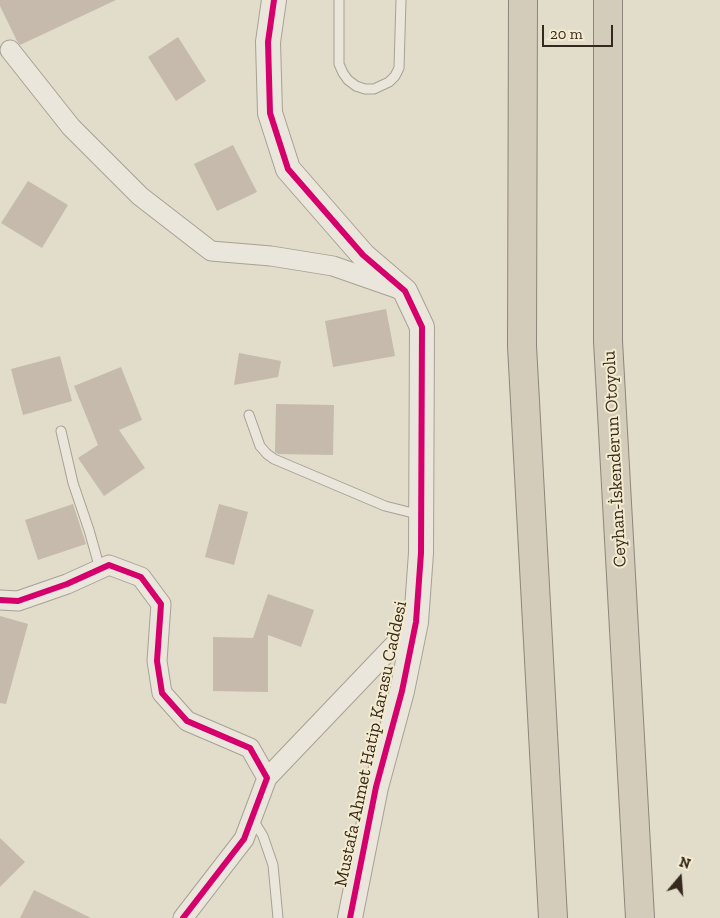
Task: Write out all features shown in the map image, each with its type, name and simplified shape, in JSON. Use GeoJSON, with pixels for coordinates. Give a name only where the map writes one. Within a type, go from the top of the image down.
{"type":"FeatureCollection","features":[{"type":"Feature","properties":{"kind":"highway"},"geometry":{"type":"LineString","coordinates":[[523,0],[522,346],[553,918]]}},
{"type":"Feature","properties":{"kind":"highway","name":"Ceyhan-İskenderun Otoyolu"},"geometry":{"type":"LineString","coordinates":[[608,0],[608,341],[640,918]]}},
{"type":"Feature","properties":{"kind":"street","name":"Mustafa Ahmet Hatip Karasu Caddesi"},"geometry":{"type":"LineString","coordinates":[[274,0],[268,42],[270,113],[288,169],[363,255],[405,291],[422,327],[421,553],[416,622],[402,691],[376,787],[350,918]]}},
{"type":"Feature","properties":{"kind":"street"},"geometry":{"type":"LineString","coordinates":[[10,50],[71,127],[140,196],[212,252],[270,256],[333,266],[405,291]]}},
{"type":"Feature","properties":{"kind":"street"},"geometry":{"type":"LineString","coordinates":[[0,600],[18,601],[68,584],[109,565],[141,577],[161,604],[157,661],[162,693],[187,721],[250,748],[267,778]]}},
{"type":"Feature","properties":{"kind":"street"},"geometry":{"type":"LineString","coordinates":[[183,918],[244,839],[267,778],[416,622]]}},
{"type":"Feature","properties":{"kind":"lane"},"geometry":{"type":"LineString","coordinates":[[339,0],[339,64],[348,80],[356,86],[365,89],[374,89],[390,82],[399,68],[402,0]]}},
{"type":"Feature","properties":{"kind":"lane"},"geometry":{"type":"LineString","coordinates":[[250,415],[260,446],[274,459],[385,506],[421,515]]}},
{"type":"Feature","properties":{"kind":"lane"},"geometry":{"type":"LineString","coordinates":[[61,431],[73,483],[100,569]]}},
{"type":"Feature","properties":{"kind":"lane"},"geometry":{"type":"LineString","coordinates":[[252,818],[263,836],[273,865],[278,918]]}},
{"type":"Feature","properties":{"kind":"building"},"geometry":{"type":"Polygon","coordinates":[[[0,0],[116,0],[20,45],[0,6],[0,0]]]}},
{"type":"Feature","properties":{"kind":"building"},"geometry":{"type":"Polygon","coordinates":[[[178,37],[206,81],[176,101],[148,57],[178,37]]]}},
{"type":"Feature","properties":{"kind":"building"},"geometry":{"type":"Polygon","coordinates":[[[233,145],[257,192],[217,211],[194,164],[233,145]]]}},
{"type":"Feature","properties":{"kind":"building"},"geometry":{"type":"Polygon","coordinates":[[[28,181],[68,205],[42,248],[1,223],[28,181]]]}},
{"type":"Feature","properties":{"kind":"building"},"geometry":{"type":"Polygon","coordinates":[[[386,309],[395,356],[333,367],[325,321],[386,309]]]}},
{"type":"Feature","properties":{"kind":"building"},"geometry":{"type":"Polygon","coordinates":[[[239,353],[281,361],[278,377],[234,385],[239,353]]]}},
{"type":"Feature","properties":{"kind":"building"},"geometry":{"type":"Polygon","coordinates":[[[60,356],[72,401],[23,415],[11,369],[60,356]]]}},
{"type":"Feature","properties":{"kind":"building"},"geometry":{"type":"Polygon","coordinates":[[[121,367],[142,420],[119,430],[145,468],[104,496],[78,458],[98,445],[74,386],[121,367]]]}},
{"type":"Feature","properties":{"kind":"building"},"geometry":{"type":"Polygon","coordinates":[[[276,404],[334,405],[333,455],[278,454],[275,452],[276,404]]]}},
{"type":"Feature","properties":{"kind":"building"},"geometry":{"type":"Polygon","coordinates":[[[73,504],[86,544],[38,560],[25,520],[73,504]]]}},
{"type":"Feature","properties":{"kind":"building"},"geometry":{"type":"Polygon","coordinates":[[[219,504],[248,512],[234,565],[205,557],[219,504]]]}},
{"type":"Feature","properties":{"kind":"building"},"geometry":{"type":"Polygon","coordinates":[[[268,594],[314,610],[301,647],[268,635],[268,692],[213,691],[213,637],[253,638],[268,594]]]}},
{"type":"Feature","properties":{"kind":"building"},"geometry":{"type":"Polygon","coordinates":[[[0,616],[28,624],[6,704],[0,703],[0,616]]]}},
{"type":"Feature","properties":{"kind":"building"},"geometry":{"type":"Polygon","coordinates":[[[0,838],[25,862],[0,887],[0,838]]]}},
{"type":"Feature","properties":{"kind":"building"},"geometry":{"type":"Polygon","coordinates":[[[34,890],[91,918],[20,918],[34,890]]]}},
{"type":"Feature","properties":{"kind":"cycle path"},"geometry":{"type":"LineString","coordinates":[[274,0],[268,42],[270,113],[288,169],[363,255],[405,291],[422,327],[421,553],[416,622],[402,691],[376,787],[350,918]]}},
{"type":"Feature","properties":{"kind":"cycle path"},"geometry":{"type":"LineString","coordinates":[[0,600],[18,601],[67,584],[109,565],[141,577],[161,604],[157,661],[162,693],[187,721],[250,748],[267,778],[244,839],[183,918]]}}]}
